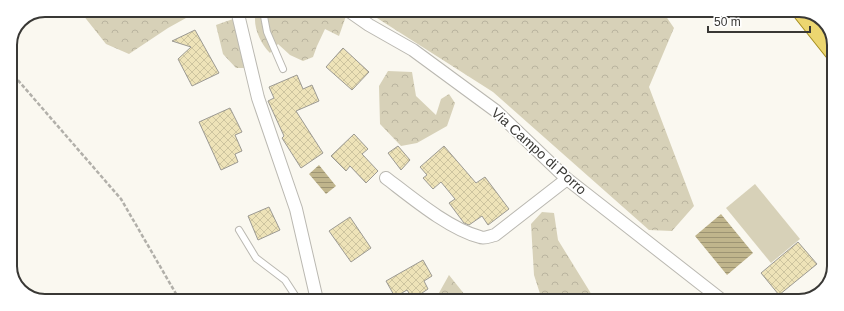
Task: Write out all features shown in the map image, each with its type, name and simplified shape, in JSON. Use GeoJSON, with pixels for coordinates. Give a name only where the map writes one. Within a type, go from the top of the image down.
{"type":"FeatureCollection","features":[{"type":"Feature","properties":{"kind":"main road"},"geometry":{"type":"LineString","coordinates":[[808,18],[827,41]]}},
{"type":"Feature","properties":{"kind":"street"},"geometry":{"type":"LineString","coordinates":[[238,17],[258,98],[296,209],[316,294]]}},
{"type":"Feature","properties":{"kind":"street","name":"Via Campo di Porro"},"geometry":{"type":"LineString","coordinates":[[358,17],[413,50],[496,112],[567,179],[714,294]]}},
{"type":"Feature","properties":{"kind":"street"},"geometry":{"type":"LineString","coordinates":[[386,178],[426,208],[458,228],[481,238],[495,235],[567,179]]}},
{"type":"Feature","properties":{"kind":"lane"},"geometry":{"type":"LineString","coordinates":[[264,17],[267,32],[284,69]]}},
{"type":"Feature","properties":{"kind":"lane"},"geometry":{"type":"LineString","coordinates":[[239,230],[256,258],[285,280],[294,294]]}},
{"type":"Feature","properties":{"kind":"path"},"geometry":{"type":"LineString","coordinates":[[17,79],[121,199],[176,294]]}},
{"type":"Feature","properties":{"kind":"green space"},"geometry":{"type":"Polygon","coordinates":[[[85,17],[187,17],[129,54],[106,44],[85,17]]]}},
{"type":"Feature","properties":{"kind":"green space"},"geometry":{"type":"Polygon","coordinates":[[[255,17],[346,17],[339,36],[325,29],[313,57],[303,61],[290,55],[278,44],[270,53],[260,39],[255,17]]]}},
{"type":"Feature","properties":{"kind":"green space"},"geometry":{"type":"Polygon","coordinates":[[[375,17],[666,17],[674,28],[649,87],[694,206],[672,231],[649,230],[493,92],[375,17]]]}},
{"type":"Feature","properties":{"kind":"green space"},"geometry":{"type":"Polygon","coordinates":[[[233,19],[247,68],[236,68],[223,54],[216,25],[233,19]]]}},
{"type":"Feature","properties":{"kind":"green space"},"geometry":{"type":"Polygon","coordinates":[[[388,71],[412,72],[416,96],[436,115],[441,99],[449,94],[455,103],[447,126],[417,143],[401,146],[380,124],[379,86],[388,71]]]}},
{"type":"Feature","properties":{"kind":"green space"},"geometry":{"type":"Polygon","coordinates":[[[755,184],[800,239],[771,263],[726,208],[755,184]]]}},
{"type":"Feature","properties":{"kind":"green space"},"geometry":{"type":"Polygon","coordinates":[[[542,212],[554,213],[558,240],[591,294],[540,294],[534,275],[531,224],[542,212]]]}},
{"type":"Feature","properties":{"kind":"green space"},"geometry":{"type":"Polygon","coordinates":[[[449,275],[464,294],[438,294],[449,275]]]}},
{"type":"Feature","properties":{"kind":"shaded area"},"geometry":{"type":"Polygon","coordinates":[[[319,165],[336,186],[326,194],[309,174],[319,165]]]}},
{"type":"Feature","properties":{"kind":"shaded area"},"geometry":{"type":"Polygon","coordinates":[[[721,214],[753,253],[727,275],[695,236],[721,214]]]}},
{"type":"Feature","properties":{"kind":"building"},"geometry":{"type":"Polygon","coordinates":[[[195,30],[219,73],[192,86],[178,59],[191,47],[172,41],[195,30]]]}},
{"type":"Feature","properties":{"kind":"building"},"geometry":{"type":"Polygon","coordinates":[[[343,48],[369,72],[352,90],[326,67],[343,48]]]}},
{"type":"Feature","properties":{"kind":"building"},"geometry":{"type":"Polygon","coordinates":[[[297,75],[303,89],[312,85],[319,101],[296,111],[323,153],[301,168],[282,138],[284,136],[268,101],[274,98],[269,87],[297,75]]]}},
{"type":"Feature","properties":{"kind":"building"},"geometry":{"type":"Polygon","coordinates":[[[230,108],[242,132],[235,135],[242,151],[235,154],[238,162],[221,170],[199,122],[230,108]]]}},
{"type":"Feature","properties":{"kind":"building"},"geometry":{"type":"Polygon","coordinates":[[[354,134],[368,149],[362,154],[378,171],[366,183],[350,166],[346,171],[331,156],[354,134]]]}},
{"type":"Feature","properties":{"kind":"building"},"geometry":{"type":"Polygon","coordinates":[[[398,146],[410,160],[401,170],[388,153],[398,146]]]}},
{"type":"Feature","properties":{"kind":"building"},"geometry":{"type":"Polygon","coordinates":[[[444,146],[476,183],[485,177],[509,209],[488,225],[482,216],[469,225],[464,223],[449,203],[455,199],[441,182],[433,189],[423,178],[427,175],[420,167],[444,146]]]}},
{"type":"Feature","properties":{"kind":"building"},"geometry":{"type":"Polygon","coordinates":[[[269,207],[280,230],[258,240],[248,216],[269,207]]]}},
{"type":"Feature","properties":{"kind":"building"},"geometry":{"type":"Polygon","coordinates":[[[350,217],[371,248],[351,262],[329,231],[350,217]]]}},
{"type":"Feature","properties":{"kind":"building"},"geometry":{"type":"Polygon","coordinates":[[[798,242],[817,264],[780,294],[778,294],[761,273],[798,242]]]}},
{"type":"Feature","properties":{"kind":"building"},"geometry":{"type":"Polygon","coordinates":[[[423,260],[432,276],[424,281],[428,289],[420,294],[410,294],[407,290],[400,294],[393,294],[386,281],[423,260]]]}}]}
